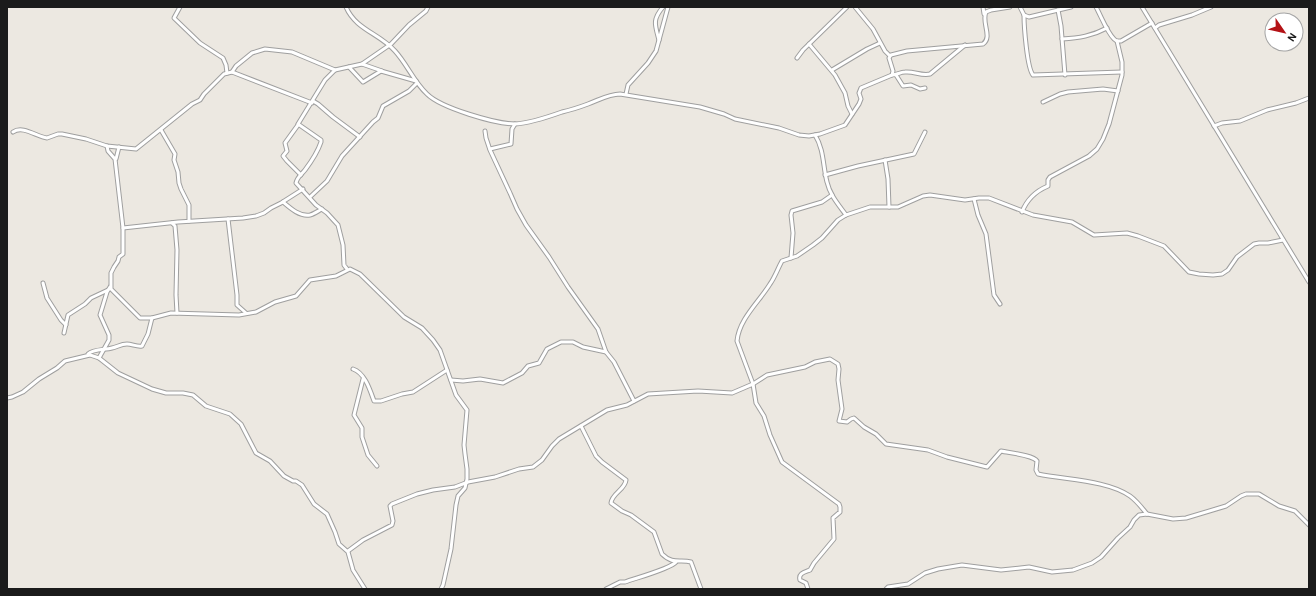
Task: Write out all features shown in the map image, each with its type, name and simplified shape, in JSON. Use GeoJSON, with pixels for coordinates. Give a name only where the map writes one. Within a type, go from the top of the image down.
{"type":"FeatureCollection","features":[{"type":"Feature","properties":{"kind":"street"},"geometry":{"type":"LineString","coordinates":[[180,7],[174,18],[200,43],[223,58],[227,73]]}},
{"type":"Feature","properties":{"kind":"street"},"geometry":{"type":"LineString","coordinates":[[346,7],[351,17],[363,28],[376,35],[396,52],[416,82],[431,98],[462,112],[492,121],[515,124],[579,107],[611,95],[626,94],[650,100],[700,107],[735,119],[779,128],[799,135],[815,135],[844,126],[859,104],[859,93],[861,88],[906,72],[925,75],[930,74],[965,45]]}},
{"type":"Feature","properties":{"kind":"street"},"geometry":{"type":"LineString","coordinates":[[301,175],[283,156],[287,151],[285,143],[298,125],[325,80],[335,70],[362,64],[389,45],[426,11],[428,7]]}},
{"type":"Feature","properties":{"kind":"street"},"geometry":{"type":"LineString","coordinates":[[659,41],[655,20],[656,15],[662,7]]}},
{"type":"Feature","properties":{"kind":"street"},"geometry":{"type":"LineString","coordinates":[[626,94],[630,83],[655,53],[668,7]]}},
{"type":"Feature","properties":{"kind":"street"},"geometry":{"type":"LineString","coordinates":[[797,58],[809,44],[847,7]]}},
{"type":"Feature","properties":{"kind":"street"},"geometry":{"type":"LineString","coordinates":[[855,7],[873,30],[880,43],[890,56],[894,75],[903,86],[911,85],[920,89],[925,88]]}},
{"type":"Feature","properties":{"kind":"street"},"geometry":{"type":"LineString","coordinates":[[890,56],[907,51],[980,44],[986,42],[988,37],[983,7]]}},
{"type":"Feature","properties":{"kind":"street"},"geometry":{"type":"LineString","coordinates":[[984,14],[988,10],[1010,7]]}},
{"type":"Feature","properties":{"kind":"street"},"geometry":{"type":"LineString","coordinates":[[1020,7],[1024,14],[1031,73],[1036,76],[1122,72]]}},
{"type":"Feature","properties":{"kind":"street"},"geometry":{"type":"LineString","coordinates":[[1024,14],[1029,17],[1070,7]]}},
{"type":"Feature","properties":{"kind":"street"},"geometry":{"type":"LineString","coordinates":[[1022,212],[1026,204],[1035,194],[1048,186],[1050,176],[1082,160],[1097,149],[1107,130],[1122,72],[1121,52],[1117,41],[1107,28],[1096,7]]}},
{"type":"Feature","properties":{"kind":"street"},"geometry":{"type":"LineString","coordinates":[[1142,7],[1309,282]]}},
{"type":"Feature","properties":{"kind":"street"},"geometry":{"type":"LineString","coordinates":[[1155,28],[1159,25],[1192,15],[1211,7]]}},
{"type":"Feature","properties":{"kind":"street"},"geometry":{"type":"LineString","coordinates":[[1058,10],[1065,75]]}},
{"type":"Feature","properties":{"kind":"street"},"geometry":{"type":"LineString","coordinates":[[1117,41],[1152,23]]}},
{"type":"Feature","properties":{"kind":"street"},"geometry":{"type":"LineString","coordinates":[[1062,39],[1087,37],[1107,28]]}},
{"type":"Feature","properties":{"kind":"street"},"geometry":{"type":"LineString","coordinates":[[832,70],[880,43]]}},
{"type":"Feature","properties":{"kind":"street"},"geometry":{"type":"LineString","coordinates":[[809,44],[832,70],[845,93],[848,106],[852,114]]}},
{"type":"Feature","properties":{"kind":"street"},"geometry":{"type":"LineString","coordinates":[[232,72],[236,66],[252,53],[266,49],[292,52],[335,70]]}},
{"type":"Feature","properties":{"kind":"street"},"geometry":{"type":"LineString","coordinates":[[362,64],[416,82]]}},
{"type":"Feature","properties":{"kind":"street"},"geometry":{"type":"LineString","coordinates":[[349,67],[363,82],[382,71]]}},
{"type":"Feature","properties":{"kind":"street"},"geometry":{"type":"LineString","coordinates":[[13,132],[18,130],[30,132],[47,138],[62,134],[86,139],[107,146],[136,149],[192,104],[199,101],[204,94],[227,73],[232,72],[318,104],[360,137]]}},
{"type":"Feature","properties":{"kind":"street"},"geometry":{"type":"LineString","coordinates":[[310,197],[327,181],[342,156],[378,118],[383,106],[409,91],[416,82]]}},
{"type":"Feature","properties":{"kind":"street"},"geometry":{"type":"LineString","coordinates":[[1043,102],[1068,92],[1103,89],[1118,91]]}},
{"type":"Feature","properties":{"kind":"street"},"geometry":{"type":"LineString","coordinates":[[1214,126],[1222,122],[1240,121],[1267,110],[1296,103],[1309,98]]}},
{"type":"Feature","properties":{"kind":"street"},"geometry":{"type":"LineString","coordinates":[[490,149],[511,144],[512,129],[515,124]]}},
{"type":"Feature","properties":{"kind":"street"},"geometry":{"type":"LineString","coordinates":[[298,125],[318,138],[321,142],[317,152],[301,175],[297,178],[296,183],[338,225],[344,252],[344,266],[347,269]]}},
{"type":"Feature","properties":{"kind":"street"},"geometry":{"type":"LineString","coordinates":[[161,130],[175,154],[174,160],[177,167],[181,189],[189,205],[189,222]]}},
{"type":"Feature","properties":{"kind":"street"},"geometry":{"type":"LineString","coordinates":[[485,131],[490,149],[517,209],[526,225],[598,329],[606,352],[614,362],[634,401]]}},
{"type":"Feature","properties":{"kind":"street"},"geometry":{"type":"LineString","coordinates":[[825,175],[846,168],[914,154],[926,132]]}},
{"type":"Feature","properties":{"kind":"street"},"geometry":{"type":"LineString","coordinates":[[815,135],[820,145],[825,175],[832,195],[846,215]]}},
{"type":"Feature","properties":{"kind":"street"},"geometry":{"type":"LineString","coordinates":[[107,146],[108,151],[115,159]]}},
{"type":"Feature","properties":{"kind":"street"},"geometry":{"type":"LineString","coordinates":[[99,358],[108,343],[109,335],[100,315],[109,288],[112,270],[119,257],[123,254],[123,228],[115,159],[119,147]]}},
{"type":"Feature","properties":{"kind":"street"},"geometry":{"type":"LineString","coordinates":[[885,160],[888,179],[889,207]]}},
{"type":"Feature","properties":{"kind":"street"},"geometry":{"type":"LineString","coordinates":[[123,228],[228,219],[261,214],[303,189]]}},
{"type":"Feature","properties":{"kind":"street"},"geometry":{"type":"LineString","coordinates":[[791,258],[793,233],[792,212],[822,202],[832,195]]}},
{"type":"Feature","properties":{"kind":"street"},"geometry":{"type":"LineString","coordinates":[[808,589],[806,583],[800,580],[800,577],[803,573],[810,570],[833,540],[833,518],[840,512],[840,507],[839,504],[816,488],[812,483],[782,462],[770,435],[764,416],[756,403],[753,384],[737,344],[738,336],[745,319],[770,285],[782,262],[813,246],[838,220],[846,215],[865,208],[898,207],[926,196],[958,200],[991,199],[1022,212],[1072,222],[1094,235],[1127,233],[1142,237],[1164,246],[1189,272],[1213,275],[1222,274],[1228,270],[1237,257],[1254,244],[1283,240]]}},
{"type":"Feature","properties":{"kind":"street"},"geometry":{"type":"LineString","coordinates":[[974,199],[978,215],[986,234],[994,295],[1000,304]]}},
{"type":"Feature","properties":{"kind":"street"},"geometry":{"type":"LineString","coordinates":[[283,202],[293,210],[307,215],[311,215],[322,209]]}},
{"type":"Feature","properties":{"kind":"street"},"geometry":{"type":"LineString","coordinates":[[228,219],[237,305],[246,313]]}},
{"type":"Feature","properties":{"kind":"street"},"geometry":{"type":"LineString","coordinates":[[174,224],[177,260],[177,313]]}},
{"type":"Feature","properties":{"kind":"street"},"geometry":{"type":"LineString","coordinates":[[109,288],[123,300],[138,317],[141,318],[152,318],[164,314],[177,313],[239,315],[258,312],[276,302],[296,296],[310,280],[336,276],[347,269],[352,269],[360,274],[404,317],[427,333],[438,346],[456,395],[467,411],[464,445],[467,468],[466,482],[465,488],[457,498],[451,549],[441,589]]}},
{"type":"Feature","properties":{"kind":"street"},"geometry":{"type":"LineString","coordinates":[[43,283],[47,298],[61,320],[66,325]]}},
{"type":"Feature","properties":{"kind":"street"},"geometry":{"type":"LineString","coordinates":[[64,333],[68,315],[85,304],[91,298],[109,288]]}},
{"type":"Feature","properties":{"kind":"street"},"geometry":{"type":"LineString","coordinates":[[7,398],[23,392],[65,361],[92,352],[126,344],[139,347],[142,346],[148,334],[152,318]]}},
{"type":"Feature","properties":{"kind":"street"},"geometry":{"type":"LineString","coordinates":[[451,380],[465,381],[480,379],[502,383],[522,373],[528,366],[539,363],[547,349],[560,342],[572,342],[583,347],[606,352]]}},
{"type":"Feature","properties":{"kind":"street"},"geometry":{"type":"LineString","coordinates":[[88,354],[99,358],[118,373],[131,380],[166,393],[190,394],[206,406],[232,416],[241,424],[256,453],[270,461],[284,476],[302,485],[314,504],[327,514],[339,544],[348,551],[353,570],[365,589]]}},
{"type":"Feature","properties":{"kind":"street"},"geometry":{"type":"LineString","coordinates":[[348,551],[362,540],[392,525],[393,521],[390,507],[392,504],[417,494],[455,486],[466,482],[495,477],[519,469],[534,467],[542,460],[555,442],[607,410],[634,401],[648,394],[655,393],[676,393],[698,390],[732,393],[753,384],[767,375],[805,367],[815,362],[831,359],[838,364],[840,369],[838,380],[842,409],[839,421],[846,422],[851,418],[854,418],[864,427],[876,434],[886,444],[928,450],[987,467],[1001,451],[1030,456],[1035,458],[1037,461],[1036,470],[1038,474],[1089,482],[1121,492],[1133,498],[1147,514]]}},
{"type":"Feature","properties":{"kind":"street"},"geometry":{"type":"LineString","coordinates":[[353,369],[360,373],[374,400],[381,401],[413,392],[447,370]]}},
{"type":"Feature","properties":{"kind":"street"},"geometry":{"type":"LineString","coordinates":[[364,379],[354,416],[362,428],[363,443],[368,455],[377,466]]}},
{"type":"Feature","properties":{"kind":"street"},"geometry":{"type":"LineString","coordinates":[[581,426],[596,456],[626,480],[626,484],[612,498],[611,503],[634,517],[654,532],[663,555],[676,562]]}},
{"type":"Feature","properties":{"kind":"street"},"geometry":{"type":"LineString","coordinates":[[886,589],[888,587],[908,584],[925,573],[933,570],[962,564],[1001,570],[1029,566],[1052,572],[1073,570],[1092,563],[1101,556],[1130,528],[1137,517],[1147,514],[1173,519],[1186,518],[1230,504],[1243,494],[1254,493],[1262,495],[1279,506],[1295,511],[1309,525]]}},
{"type":"Feature","properties":{"kind":"street"},"geometry":{"type":"LineString","coordinates":[[606,589],[620,582],[625,582],[666,568],[676,562],[689,561],[692,562],[701,589]]}}]}
